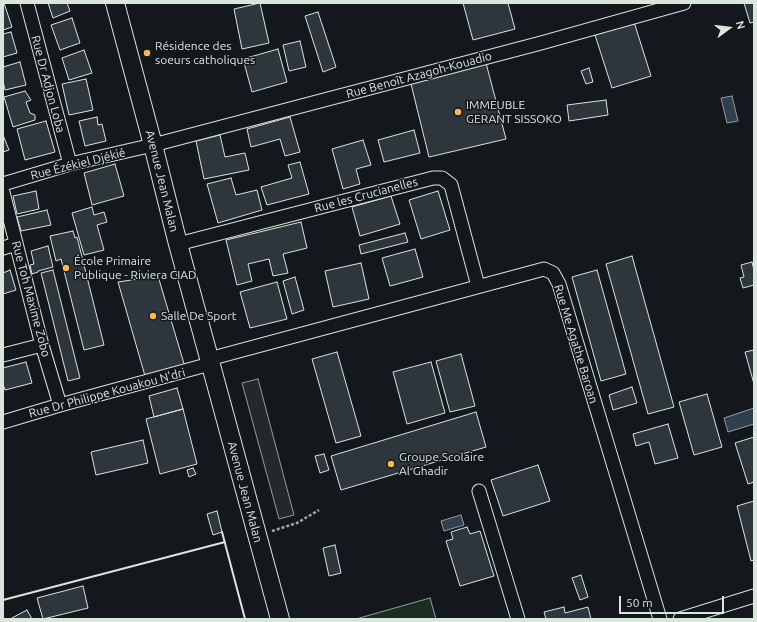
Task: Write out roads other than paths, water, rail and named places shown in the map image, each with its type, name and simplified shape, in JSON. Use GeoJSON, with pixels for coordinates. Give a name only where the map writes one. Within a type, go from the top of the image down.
{"type":"FeatureCollection","features":[{"type":"Feature","properties":{"kind":"main road","name":"Avenue Jean Malan"},"geometry":{"type":"LineString","coordinates":[[115,3],[178,244],[280,619]]}},
{"type":"Feature","properties":{"kind":"street","name":"Rue Dr Adjon Loba"},"geometry":{"type":"LineString","coordinates":[[27,3],[70,164]]}},
{"type":"Feature","properties":{"kind":"street","name":"Rue Benoît Azagoh-Kouadio"},"geometry":{"type":"LineString","coordinates":[[153,145],[525,47],[684,3]]}},
{"type":"Feature","properties":{"kind":"street","name":"Rue Ézékiel Djékié"},"geometry":{"type":"LineString","coordinates":[[3,184],[70,164],[153,145]]}},
{"type":"Feature","properties":{"kind":"street","name":"Rue les Crucianelles"},"geometry":{"type":"LineString","coordinates":[[178,244],[433,178],[442,178],[451,185],[478,286]]}},
{"type":"Feature","properties":{"kind":"street","name":"Rue Toh Maxime Zobo"},"geometry":{"type":"LineString","coordinates":[[3,192],[42,345],[60,405]]}},
{"type":"Feature","properties":{"kind":"street"},"geometry":{"type":"LineString","coordinates":[[3,248],[16,244]]}},
{"type":"Feature","properties":{"kind":"street","name":"Rue Me Agathe Baroan"},"geometry":{"type":"LineString","coordinates":[[210,362],[478,286],[544,269],[553,273],[559,284],[660,619]]}},
{"type":"Feature","properties":{"kind":"street"},"geometry":{"type":"LineString","coordinates":[[3,355],[42,345]]}},
{"type":"Feature","properties":{"kind":"street","name":"Rue Dr Philippe Kouakou N'dri"},"geometry":{"type":"LineString","coordinates":[[3,422],[210,362]]}},
{"type":"Feature","properties":{"kind":"street"},"geometry":{"type":"LineString","coordinates":[[478,491],[518,619]]}},
{"type":"Feature","properties":{"kind":"street"},"geometry":{"type":"LineString","coordinates":[[680,619],[754,596]]}},
{"type":"Feature","properties":{"kind":"water"},"geometry":{"type":"Polygon","coordinates":[[[732,96],[738,121],[727,123],[721,98],[732,96]]]}},
{"type":"Feature","properties":{"kind":"water"},"geometry":{"type":"Polygon","coordinates":[[[754,408],[754,424],[728,432],[724,418],[754,408]]]}},
{"type":"Feature","properties":{"kind":"water"},"geometry":{"type":"Polygon","coordinates":[[[461,515],[464,525],[444,531],[441,521],[461,515]]]}},
{"type":"Feature","properties":{"kind":"place","name":"Résidence des soeurs catholiques"},"geometry":{"type":"Point","coordinates":[147,53]}},
{"type":"Feature","properties":{"kind":"place","name":"IMMEUBLE GERANT SISSOKO"},"geometry":{"type":"Point","coordinates":[458,112]}},
{"type":"Feature","properties":{"kind":"place","name":"École Primaire Publique - Riviera CIAD"},"geometry":{"type":"Point","coordinates":[66,268]}},
{"type":"Feature","properties":{"kind":"place","name":"Salle De Sport"},"geometry":{"type":"Point","coordinates":[153,316]}},
{"type":"Feature","properties":{"kind":"place","name":"Groupe Scolaire Al Ghadir"},"geometry":{"type":"Point","coordinates":[391,464]}}]}
